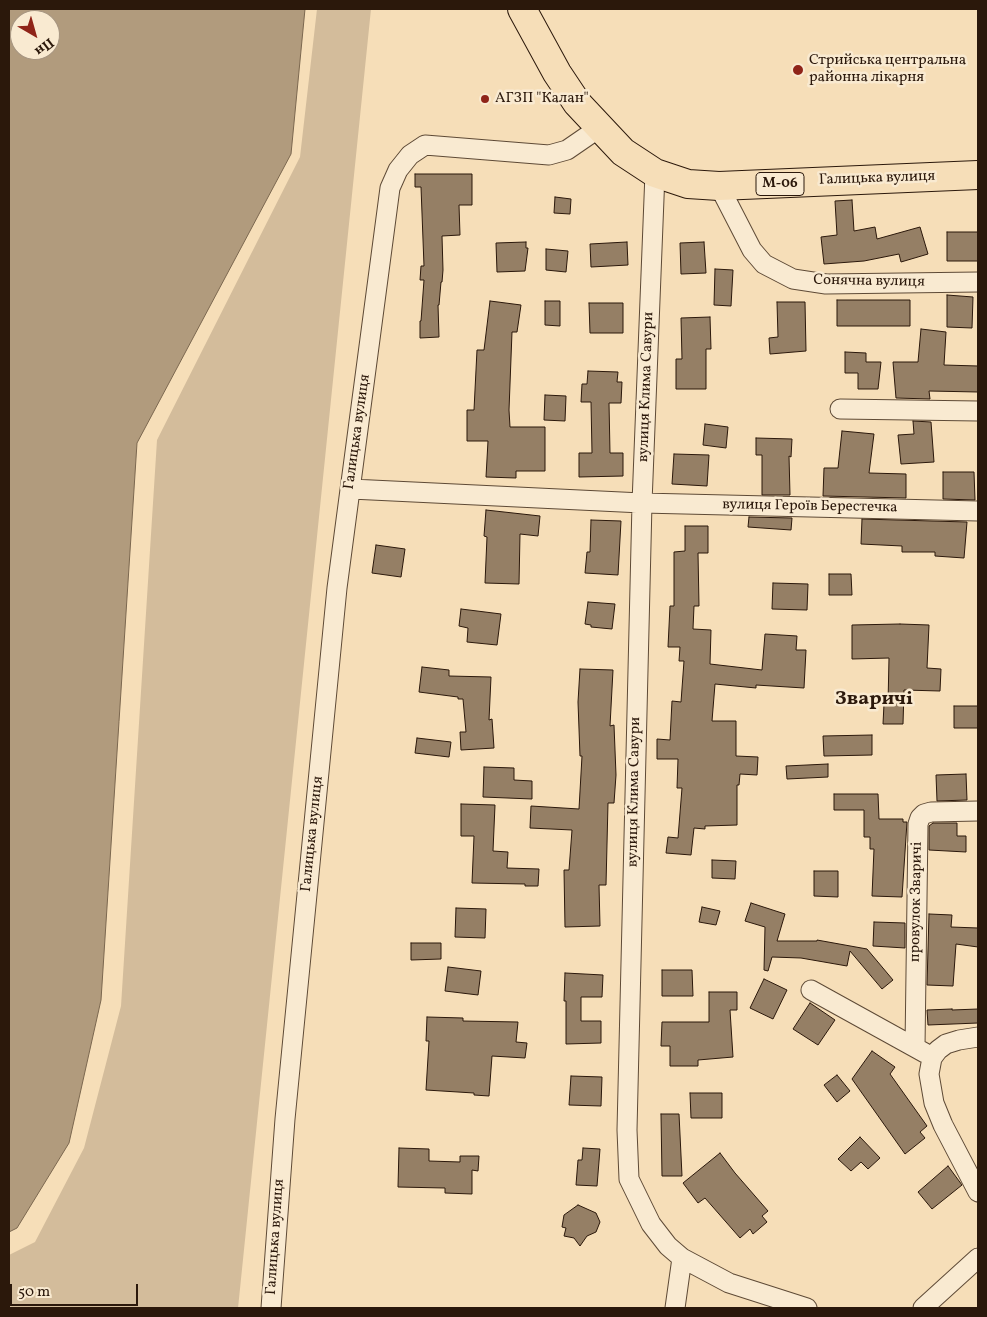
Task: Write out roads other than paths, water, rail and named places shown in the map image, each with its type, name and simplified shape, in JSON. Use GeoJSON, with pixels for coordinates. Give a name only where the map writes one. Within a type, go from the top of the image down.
{"type":"FeatureCollection","features":[{"type":"Feature","properties":{"kind":"highway","name":"М-06"},"geometry":{"type":"LineString","coordinates":[[522,9],[557,73],[577,103],[599,128]]}},
{"type":"Feature","properties":{"kind":"highway","name":"Галицька вулиця"},"geometry":{"type":"LineString","coordinates":[[599,128],[623,152],[655,172],[688,184],[719,186],[978,175]]}},
{"type":"Feature","properties":{"kind":"street","name":"Галицька вулиця"},"geometry":{"type":"LineString","coordinates":[[271,1308],[287,1100],[337,588],[390,188],[398,170],[410,155],[425,145],[549,155],[566,150],[599,128]]}},
{"type":"Feature","properties":{"kind":"street","name":"вулиця Клима Савури"},"geometry":{"type":"LineString","coordinates":[[655,172],[642,504],[627,1130],[629,1179],[651,1224],[668,1246],[682,1258],[729,1283],[807,1308]]}},
{"type":"Feature","properties":{"kind":"street","name":"Сонячна вулиця"},"geometry":{"type":"LineString","coordinates":[[719,186],[752,250],[764,264],[793,279],[826,284],[978,282]]}},
{"type":"Feature","properties":{"kind":"street"},"geometry":{"type":"LineString","coordinates":[[840,409],[978,411]]}},
{"type":"Feature","properties":{"kind":"street","name":"вулиця Героїв Берестечка"},"geometry":{"type":"LineString","coordinates":[[350,489],[642,504],[978,511]]}},
{"type":"Feature","properties":{"kind":"street","name":"провулок Зваричі"},"geometry":{"type":"LineString","coordinates":[[915,1047],[918,824],[924,814],[931,812],[978,811]]}},
{"type":"Feature","properties":{"kind":"street"},"geometry":{"type":"LineString","coordinates":[[811,990],[932,1058]]}},
{"type":"Feature","properties":{"kind":"street"},"geometry":{"type":"LineString","coordinates":[[978,1037],[946,1044],[938,1050],[932,1058],[929,1074],[934,1103],[949,1140],[978,1192]]}},
{"type":"Feature","properties":{"kind":"street"},"geometry":{"type":"LineString","coordinates":[[675,1308],[682,1258]]}},
{"type":"Feature","properties":{"kind":"street"},"geometry":{"type":"LineString","coordinates":[[923,1308],[978,1258]]}},
{"type":"Feature","properties":{"kind":"place","name":"Стрийська центральна районна лікарня"},"geometry":{"type":"Point","coordinates":[798,70]}},
{"type":"Feature","properties":{"kind":"place","name":"АГЗП \"Калан\""},"geometry":{"type":"Point","coordinates":[485,99]}},
{"type":"Feature","properties":{"kind":"district","name":"Зваричі"},"geometry":{"type":"Point","coordinates":[874,700]}}]}
